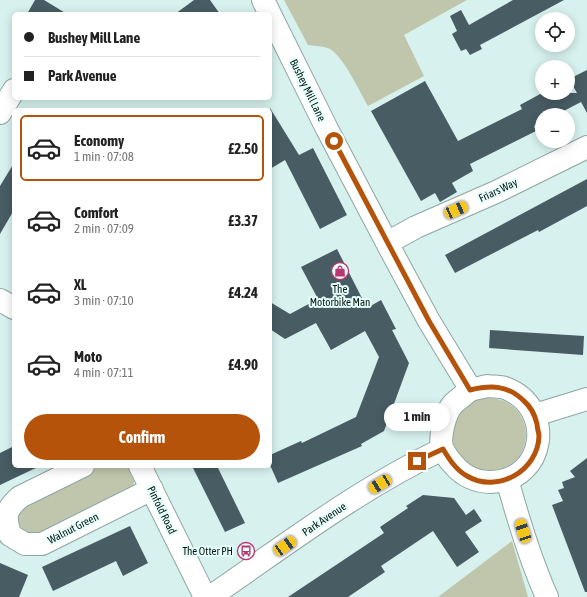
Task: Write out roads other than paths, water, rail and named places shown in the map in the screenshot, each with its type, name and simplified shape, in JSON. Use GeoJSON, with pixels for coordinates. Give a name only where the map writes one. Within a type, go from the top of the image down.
{"type":"FeatureCollection","features":[{"type":"Feature","properties":{"kind":"street","name":"Bushey Mill Lane"},"geometry":{"type":"LineString","coordinates":[[263,0],[269,12]]}},
{"type":"Feature","properties":{"kind":"street","name":"Bushey Mill Lane"},"geometry":{"type":"LineString","coordinates":[[272,18],[327,129],[387,243],[429,321],[470,390]]}},
{"type":"Feature","properties":{"kind":"street"},"geometry":{"type":"LineString","coordinates":[[0,113],[12,93]]}},
{"type":"Feature","properties":{"kind":"street","name":"Friars Way"},"geometry":{"type":"LineString","coordinates":[[387,243],[416,227],[496,192],[587,147]]}},
{"type":"Feature","properties":{"kind":"street"},"geometry":{"type":"LineString","coordinates":[[0,300],[12,307]]}},
{"type":"Feature","properties":{"kind":"street"},"geometry":{"type":"LineString","coordinates":[[487,386],[504,388],[519,395],[529,405],[535,415],[539,436],[535,453],[526,467],[515,476],[507,480],[500,482],[483,482],[467,477],[454,466],[443,449],[442,436],[444,419],[453,405],[470,390],[487,386]]}},
{"type":"Feature","properties":{"kind":"street"},"geometry":{"type":"LineString","coordinates":[[535,415],[587,400]]}},
{"type":"Feature","properties":{"kind":"street","name":"Park Avenue"},"geometry":{"type":"LineString","coordinates":[[210,597],[347,503],[417,461],[443,449]]}},
{"type":"Feature","properties":{"kind":"street","name":"Walnut Green"},"geometry":{"type":"LineString","coordinates":[[79,468],[20,497],[11,505],[6,518],[5,537],[25,544],[42,544],[152,489]]}},
{"type":"Feature","properties":{"kind":"street","name":"Pinfold Road"},"geometry":{"type":"LineString","coordinates":[[141,468],[205,597]]}},
{"type":"Feature","properties":{"kind":"street"},"geometry":{"type":"LineString","coordinates":[[507,480],[534,567],[547,597]]}},
{"type":"Feature","properties":{"kind":"place","name":"The Motorbike Man"},"geometry":{"type":"Point","coordinates":[340,271]}},
{"type":"Feature","properties":{"kind":"place","name":"The Otter PH"},"geometry":{"type":"Point","coordinates":[246,551]}}]}
